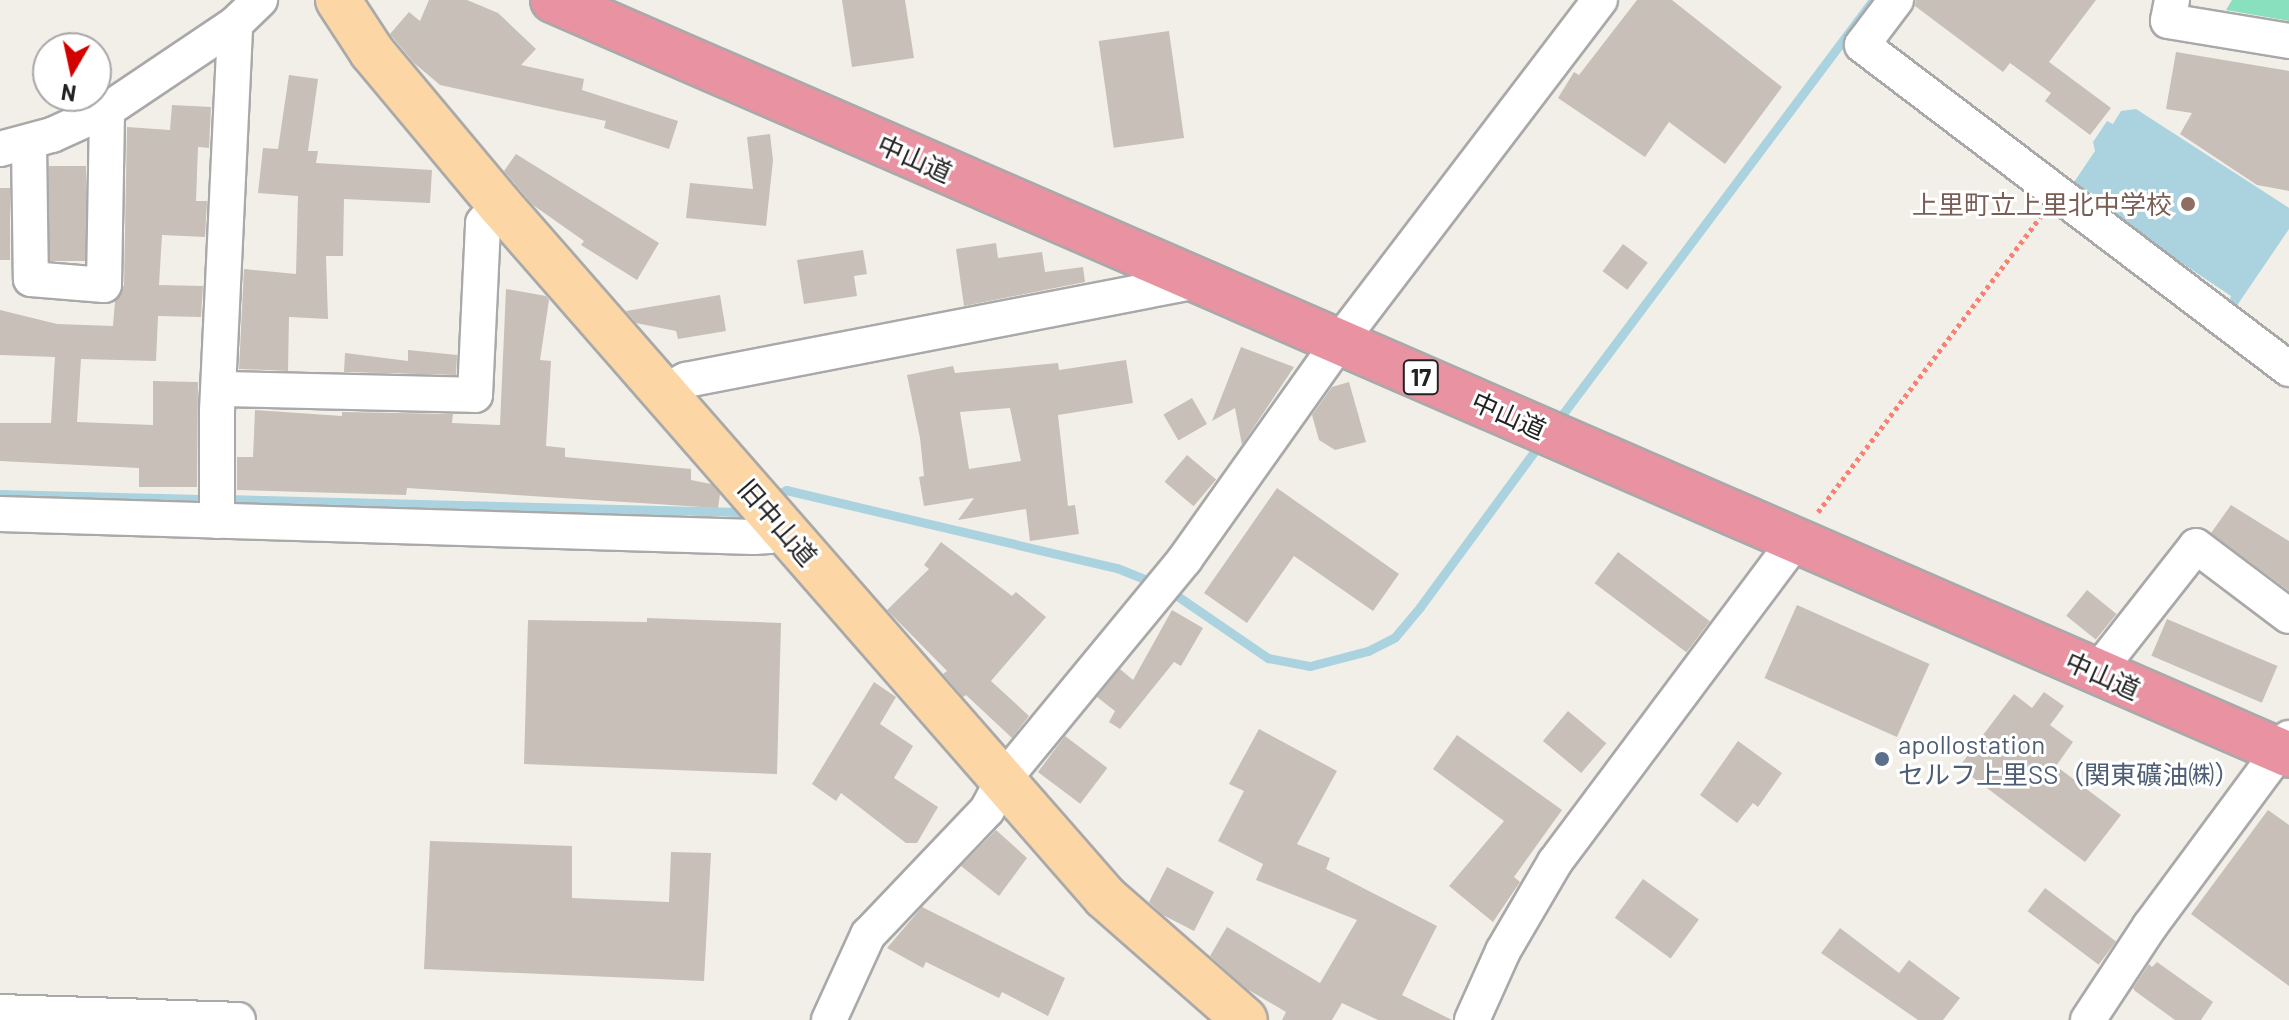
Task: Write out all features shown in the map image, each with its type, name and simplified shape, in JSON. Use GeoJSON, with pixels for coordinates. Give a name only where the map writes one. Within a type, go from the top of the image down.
{"type":"FeatureCollection","features":[{"type":"Feature","properties":{"kind":"highway","name":"中山道"},"geometry":{"type":"LineString","coordinates":[[553,0],[2097,672],[2286,748]]}},
{"type":"Feature","properties":{"kind":"main road","name":"旧中山道"},"geometry":{"type":"LineString","coordinates":[[338,0],[372,52],[499,204],[1105,897],[1245,1020]]}},
{"type":"Feature","properties":{"kind":"street"},"geometry":{"type":"LineString","coordinates":[[112,107],[235,24],[260,0]]}},
{"type":"Feature","properties":{"kind":"street"},"geometry":{"type":"LineString","coordinates":[[829,1020],[868,935],[987,810],[1003,780],[1185,559],[1340,341],[1600,0]]}},
{"type":"Feature","properties":{"kind":"street"},"geometry":{"type":"LineString","coordinates":[[1896,0],[1862,45],[2289,369]]}},
{"type":"Feature","properties":{"kind":"street"},"geometry":{"type":"LineString","coordinates":[[2172,0],[2168,21],[2289,41]]}},
{"type":"Feature","properties":{"kind":"street"},"geometry":{"type":"LineString","coordinates":[[217,521],[235,24]]}},
{"type":"Feature","properties":{"kind":"street"},"geometry":{"type":"LineString","coordinates":[[102,112],[14,146],[31,279],[104,285],[107,112]]}},
{"type":"Feature","properties":{"kind":"street"},"geometry":{"type":"LineString","coordinates":[[219,400],[475,395],[483,223],[499,204]]}},
{"type":"Feature","properties":{"kind":"street"},"geometry":{"type":"LineString","coordinates":[[665,391],[686,380],[1197,281]]}},
{"type":"Feature","properties":{"kind":"street"},"geometry":{"type":"LineString","coordinates":[[0,514],[754,537],[769,536],[768,510]]}},
{"type":"Feature","properties":{"kind":"street"},"geometry":{"type":"LineString","coordinates":[[1472,1020],[1503,951],[1555,862],[1795,541]]}},
{"type":"Feature","properties":{"kind":"street"},"geometry":{"type":"LineString","coordinates":[[2097,672],[2196,546],[2289,616]]}},
{"type":"Feature","properties":{"kind":"street"},"geometry":{"type":"LineString","coordinates":[[2088,1020],[2150,926],[2286,748]]}},
{"type":"Feature","properties":{"kind":"street"},"geometry":{"type":"LineString","coordinates":[[0,1012],[238,1020]]}},
{"type":"Feature","properties":{"kind":"path"},"geometry":{"type":"LineString","coordinates":[[1795,541],[2058,193]]}},
{"type":"Feature","properties":{"kind":"green space"},"geometry":{"type":"Polygon","coordinates":[[[2232,0],[2289,0],[2289,21],[2226,10],[2232,0]]]}},
{"type":"Feature","properties":{"kind":"water"},"geometry":{"type":"Polygon","coordinates":[[[2136,109],[2289,208],[2289,229],[2236,307],[2229,302],[2231,296],[2070,188],[2095,151],[2093,142],[2107,121],[2113,124],[2121,111],[2136,109]]]}},
{"type":"Feature","properties":{"kind":"building"},"geometry":{"type":"Polygon","coordinates":[[[429,0],[467,0],[498,13],[536,49],[521,65],[584,79],[582,90],[678,121],[669,149],[604,128],[606,121],[440,85],[414,63],[390,34],[409,12],[420,21],[429,0]]]}},
{"type":"Feature","properties":{"kind":"building"},"geometry":{"type":"Polygon","coordinates":[[[842,0],[905,0],[914,58],[852,67],[842,0]]]}},
{"type":"Feature","properties":{"kind":"building"},"geometry":{"type":"Polygon","coordinates":[[[1637,0],[1672,0],[1782,87],[1725,164],[1669,122],[1645,157],[1558,98],[1574,72],[1579,75],[1637,0]]]}},
{"type":"Feature","properties":{"kind":"building"},"geometry":{"type":"Polygon","coordinates":[[[1916,0],[2096,0],[2049,62],[2111,108],[2090,135],[2045,101],[2051,93],[2010,63],[2003,72],[1915,6],[1916,0]]]}},
{"type":"Feature","properties":{"kind":"building"},"geometry":{"type":"Polygon","coordinates":[[[1169,31],[1184,138],[1114,148],[1099,41],[1169,31]]]}},
{"type":"Feature","properties":{"kind":"building"},"geometry":{"type":"Polygon","coordinates":[[[2176,52],[2289,71],[2289,191],[2257,185],[2180,134],[2192,113],[2166,109],[2176,52]]]}},
{"type":"Feature","properties":{"kind":"building"},"geometry":{"type":"Polygon","coordinates":[[[289,75],[318,79],[308,151],[318,151],[316,163],[432,170],[430,203],[344,199],[343,256],[326,256],[328,319],[289,317],[288,371],[239,369],[244,269],[296,274],[298,196],[258,193],[263,148],[278,149],[289,75]]]}},
{"type":"Feature","properties":{"kind":"building"},"geometry":{"type":"Polygon","coordinates":[[[172,105],[211,107],[209,148],[198,147],[196,201],[207,201],[205,237],[162,235],[159,285],[203,286],[201,317],[158,316],[156,361],[81,359],[77,422],[153,425],[153,381],[198,382],[197,487],[139,487],[139,468],[0,461],[0,423],[51,423],[55,357],[0,355],[0,310],[57,324],[113,326],[115,301],[124,285],[127,127],[170,130],[172,105]]]}},
{"type":"Feature","properties":{"kind":"building"},"geometry":{"type":"Polygon","coordinates":[[[770,134],[773,160],[766,226],[686,218],[690,183],[753,189],[747,137],[770,134]]]}},
{"type":"Feature","properties":{"kind":"building"},"geometry":{"type":"Polygon","coordinates":[[[516,154],[659,243],[637,280],[581,245],[584,241],[533,205],[504,171],[516,154]]]}},
{"type":"Feature","properties":{"kind":"building"},"geometry":{"type":"Polygon","coordinates":[[[49,166],[86,166],[86,261],[49,261],[49,166]]]}},
{"type":"Feature","properties":{"kind":"building"},"geometry":{"type":"Polygon","coordinates":[[[0,188],[10,188],[10,260],[0,260],[0,188]]]}},
{"type":"Feature","properties":{"kind":"building"},"geometry":{"type":"Polygon","coordinates":[[[996,243],[998,258],[1042,252],[1045,272],[1083,267],[1085,282],[964,306],[956,249],[996,243]]]}},
{"type":"Feature","properties":{"kind":"building"},"geometry":{"type":"Polygon","coordinates":[[[1623,244],[1648,263],[1627,290],[1603,271],[1623,244]]]}},
{"type":"Feature","properties":{"kind":"building"},"geometry":{"type":"Polygon","coordinates":[[[863,250],[867,274],[854,276],[857,296],[804,304],[797,260],[863,250]]]}},
{"type":"Feature","properties":{"kind":"building"},"geometry":{"type":"Polygon","coordinates":[[[506,289],[546,296],[549,300],[540,360],[551,361],[546,446],[565,448],[565,457],[691,469],[691,480],[711,484],[720,494],[718,508],[407,488],[406,495],[237,490],[237,457],[253,457],[255,410],[342,416],[342,412],[453,414],[452,423],[500,425],[506,289]]]}},
{"type":"Feature","properties":{"kind":"building"},"geometry":{"type":"Polygon","coordinates":[[[720,295],[726,331],[678,339],[676,331],[636,323],[626,311],[720,295]]]}},
{"type":"Feature","properties":{"kind":"building"},"geometry":{"type":"Polygon","coordinates":[[[1241,347],[1294,367],[1242,445],[1235,408],[1212,421],[1241,347]]]}},
{"type":"Feature","properties":{"kind":"building"},"geometry":{"type":"Polygon","coordinates":[[[408,350],[457,355],[456,375],[344,372],[345,353],[408,361],[408,350]]]}},
{"type":"Feature","properties":{"kind":"building"},"geometry":{"type":"Polygon","coordinates":[[[1126,360],[1133,403],[1058,415],[1068,506],[1075,505],[1079,534],[1030,541],[1026,509],[958,520],[974,498],[924,506],[919,477],[924,476],[920,438],[907,375],[953,366],[955,373],[1058,363],[1059,370],[1126,360]],[[1010,408],[960,412],[969,469],[1021,461],[1010,408]]]}},
{"type":"Feature","properties":{"kind":"building"},"geometry":{"type":"Polygon","coordinates":[[[1349,382],[1366,442],[1335,450],[1319,440],[1312,415],[1332,387],[1349,382]]]}},
{"type":"Feature","properties":{"kind":"building"},"geometry":{"type":"Polygon","coordinates":[[[1192,398],[1207,424],[1178,440],[1163,414],[1192,398]]]}},
{"type":"Feature","properties":{"kind":"building"},"geometry":{"type":"Polygon","coordinates":[[[1187,455],[1216,479],[1194,506],[1165,482],[1187,455]]]}},
{"type":"Feature","properties":{"kind":"building"},"geometry":{"type":"Polygon","coordinates":[[[1277,488],[1399,574],[1373,611],[1294,556],[1247,623],[1204,593],[1277,488]]]}},
{"type":"Feature","properties":{"kind":"building"},"geometry":{"type":"Polygon","coordinates":[[[2231,505],[2289,541],[2289,591],[2211,533],[2231,505]]]}},
{"type":"Feature","properties":{"kind":"building"},"geometry":{"type":"Polygon","coordinates":[[[941,542],[1012,596],[1016,592],[1046,617],[991,681],[1029,716],[1012,738],[966,695],[963,697],[943,674],[947,671],[887,610],[929,569],[924,565],[941,542]]]}},
{"type":"Feature","properties":{"kind":"building"},"geometry":{"type":"Polygon","coordinates":[[[1618,552],[1710,621],[1686,652],[1595,583],[1618,552]]]}},
{"type":"Feature","properties":{"kind":"building"},"geometry":{"type":"Polygon","coordinates":[[[2087,590],[2117,614],[2096,640],[2066,616],[2087,590]]]}},
{"type":"Feature","properties":{"kind":"building"},"geometry":{"type":"Polygon","coordinates":[[[1797,605],[1929,664],[1897,737],[1764,678],[1797,605]]]}},
{"type":"Feature","properties":{"kind":"building"},"geometry":{"type":"Polygon","coordinates":[[[1172,610],[1203,628],[1181,666],[1174,662],[1120,729],[1109,722],[1115,711],[1097,697],[1120,669],[1133,680],[1172,610]]]}},
{"type":"Feature","properties":{"kind":"building"},"geometry":{"type":"Polygon","coordinates":[[[647,618],[781,623],[777,774],[524,764],[528,620],[647,622],[647,618]]]}},
{"type":"Feature","properties":{"kind":"building"},"geometry":{"type":"Polygon","coordinates":[[[2167,619],[2277,666],[2262,703],[2151,656],[2167,619]]]}},
{"type":"Feature","properties":{"kind":"building"},"geometry":{"type":"Polygon","coordinates":[[[874,682],[896,697],[880,724],[913,746],[894,778],[938,807],[917,843],[906,843],[841,793],[836,801],[812,784],[874,682]]]}},
{"type":"Feature","properties":{"kind":"building"},"geometry":{"type":"Polygon","coordinates":[[[2044,692],[2064,706],[2050,725],[2073,742],[2056,766],[2121,815],[2085,862],[1959,767],[2014,694],[2032,708],[2044,692]]]}},
{"type":"Feature","properties":{"kind":"building"},"geometry":{"type":"Polygon","coordinates":[[[1568,711],[1606,743],[1581,773],[1543,741],[1568,711]]]}},
{"type":"Feature","properties":{"kind":"building"},"geometry":{"type":"Polygon","coordinates":[[[1259,729],[1337,771],[1297,844],[1330,858],[1326,869],[1437,926],[1402,995],[1452,1020],[1378,1020],[1342,1003],[1332,1020],[1282,1020],[1286,1012],[1247,989],[1210,956],[1227,927],[1320,983],[1357,920],[1256,880],[1263,864],[1218,841],[1244,791],[1229,784],[1259,729]]]}},
{"type":"Feature","properties":{"kind":"building"},"geometry":{"type":"Polygon","coordinates":[[[1457,735],[1562,810],[1514,877],[1520,882],[1493,922],[1449,886],[1504,821],[1433,769],[1457,735]]]}},
{"type":"Feature","properties":{"kind":"building"},"geometry":{"type":"Polygon","coordinates":[[[1065,736],[1107,768],[1080,804],[1038,772],[1065,736]]]}},
{"type":"Feature","properties":{"kind":"building"},"geometry":{"type":"Polygon","coordinates":[[[1738,741],[1782,773],[1758,807],[1753,803],[1737,823],[1700,795],[1738,741]]]}},
{"type":"Feature","properties":{"kind":"building"},"geometry":{"type":"Polygon","coordinates":[[[2268,810],[2289,825],[2289,986],[2191,914],[2268,810]]]}},
{"type":"Feature","properties":{"kind":"building"},"geometry":{"type":"Polygon","coordinates":[[[996,830],[1027,858],[999,896],[961,866],[996,830]]]}},
{"type":"Feature","properties":{"kind":"building"},"geometry":{"type":"Polygon","coordinates":[[[430,841],[572,846],[572,898],[669,902],[671,852],[711,853],[704,981],[424,969],[430,841]]]}},
{"type":"Feature","properties":{"kind":"building"},"geometry":{"type":"Polygon","coordinates":[[[1167,867],[1214,892],[1194,931],[1163,915],[1149,902],[1167,867]]]}},
{"type":"Feature","properties":{"kind":"building"},"geometry":{"type":"Polygon","coordinates":[[[1643,879],[1699,920],[1671,958],[1615,918],[1643,879]]]}},
{"type":"Feature","properties":{"kind":"building"},"geometry":{"type":"Polygon","coordinates":[[[2045,888],[2116,942],[2099,965],[2028,911],[2045,888]]]}},
{"type":"Feature","properties":{"kind":"building"},"geometry":{"type":"Polygon","coordinates":[[[922,907],[1065,978],[1048,1016],[1002,992],[999,998],[926,962],[923,968],[887,948],[922,907]]]}},
{"type":"Feature","properties":{"kind":"building"},"geometry":{"type":"Polygon","coordinates":[[[1840,928],[1899,973],[1909,960],[1960,998],[1943,1020],[1918,1020],[1821,953],[1840,928]]]}},
{"type":"Feature","properties":{"kind":"building"},"geometry":{"type":"Polygon","coordinates":[[[2157,962],[2213,1002],[2201,1020],[2175,1020],[2135,991],[2133,988],[2149,964],[2152,967],[2157,962]]]}},
{"type":"Feature","properties":{"kind":"waterway"},"geometry":{"type":"LineString","coordinates":[[1556,423],[1873,0]]}},
{"type":"Feature","properties":{"kind":"waterway"},"geometry":{"type":"LineString","coordinates":[[1170,591],[1268,658],[1310,666],[1368,651],[1395,637],[1420,607],[1542,441]]}},
{"type":"Feature","properties":{"kind":"waterway"},"geometry":{"type":"LineString","coordinates":[[769,498],[786,490],[1117,568],[1157,584]]}},
{"type":"Feature","properties":{"kind":"waterway"},"geometry":{"type":"LineString","coordinates":[[0,494],[210,499]]}},
{"type":"Feature","properties":{"kind":"waterway"},"geometry":{"type":"LineString","coordinates":[[225,499],[740,512],[749,508]]}},
{"type":"Feature","properties":{"kind":"place","name":"上里町立上里北中学校"},"geometry":{"type":"Point","coordinates":[2188,204]}},
{"type":"Feature","properties":{"kind":"place","name":"apollostation セルフ上里SS（関東礦油㈱）"},"geometry":{"type":"Point","coordinates":[1882,759]}}]}
